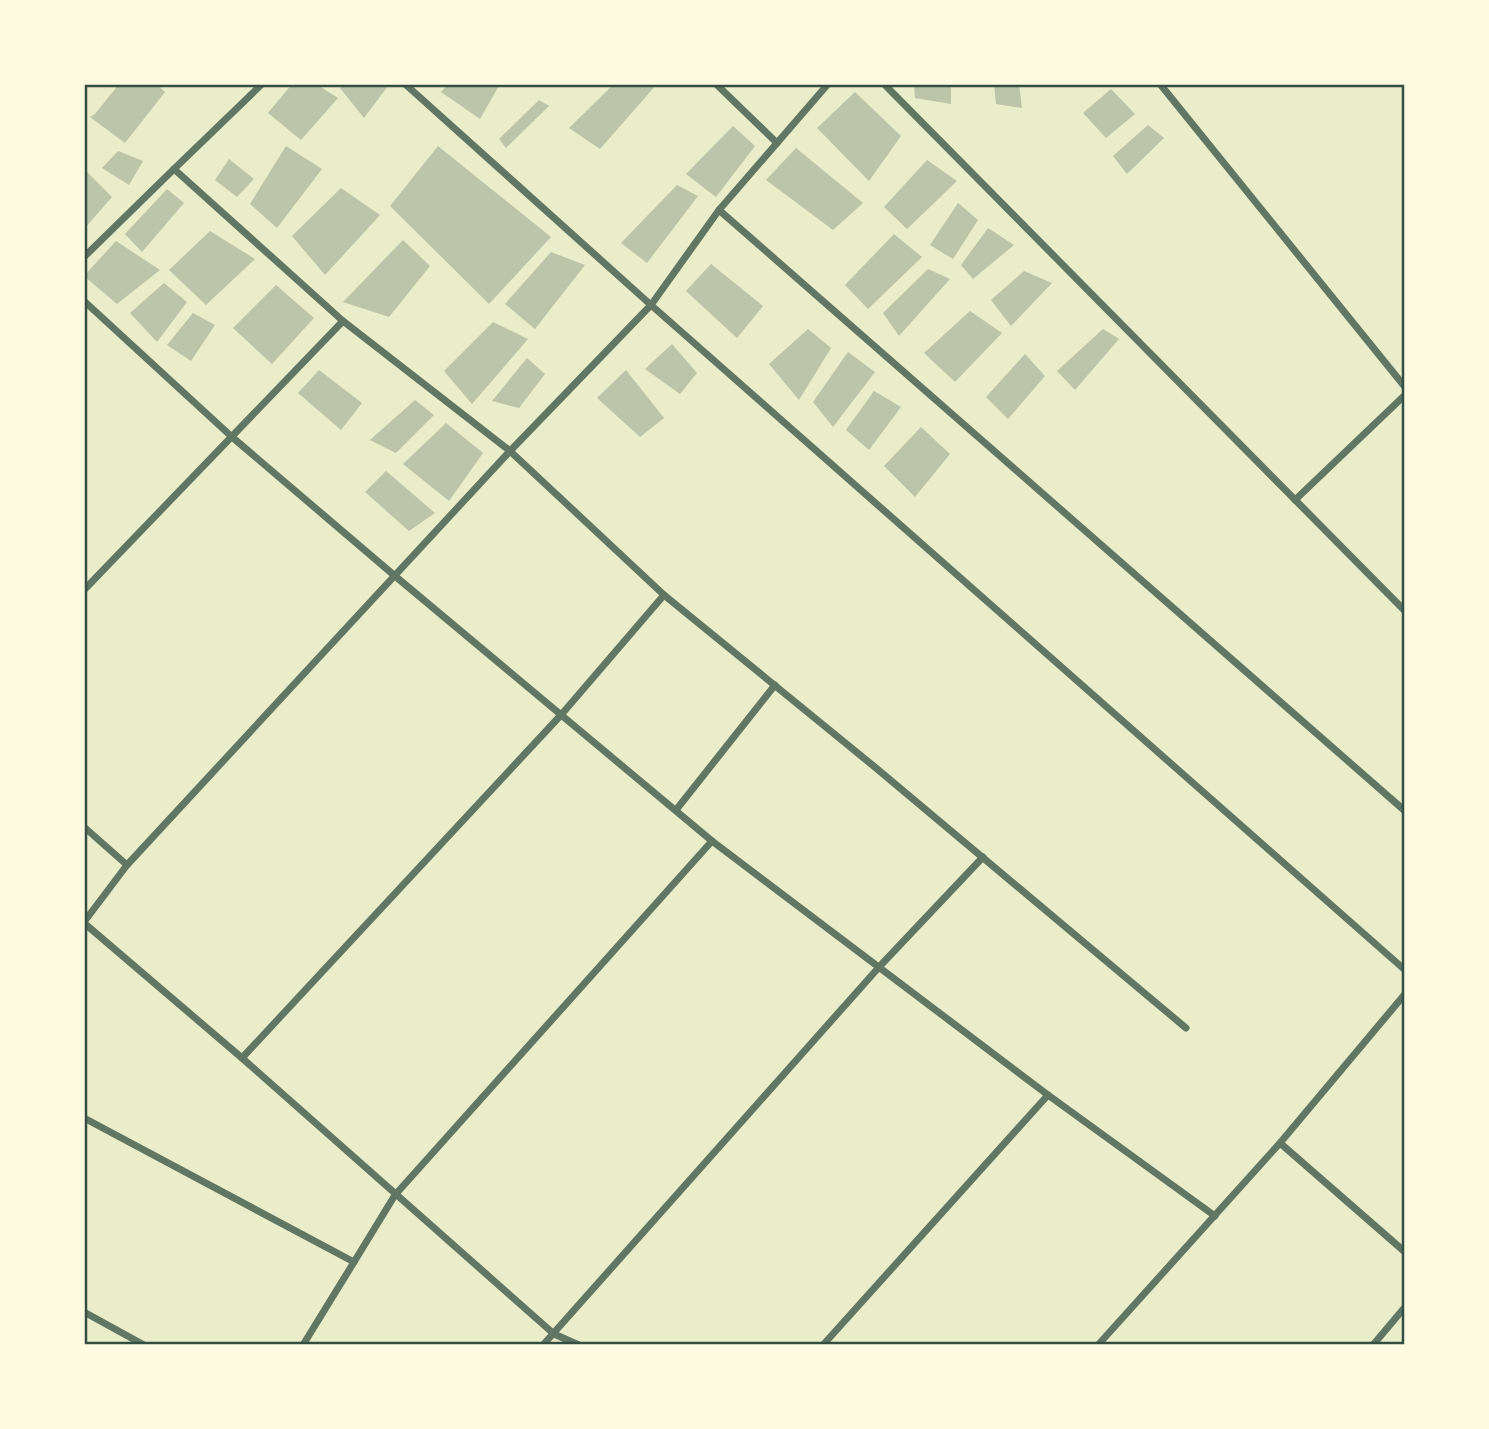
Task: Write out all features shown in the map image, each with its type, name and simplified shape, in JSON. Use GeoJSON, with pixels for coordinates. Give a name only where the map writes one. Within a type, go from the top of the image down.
{"type":"FeatureCollection","features":[{"type":"Feature","properties":{"kind":"street"},"geometry":{"type":"LineString","coordinates":[[84,257],[262,84]]}},
{"type":"Feature","properties":{"kind":"street"},"geometry":{"type":"LineString","coordinates":[[405,84],[651,305],[1405,970]]}},
{"type":"Feature","properties":{"kind":"street"},"geometry":{"type":"LineString","coordinates":[[716,84],[777,143]]}},
{"type":"Feature","properties":{"kind":"street"},"geometry":{"type":"LineString","coordinates":[[579,1345],[554,1334],[84,922],[127,865],[510,451],[651,305],[719,209],[828,84]]}},
{"type":"Feature","properties":{"kind":"street"},"geometry":{"type":"LineString","coordinates":[[884,84],[1405,611]]}},
{"type":"Feature","properties":{"kind":"street"},"geometry":{"type":"LineString","coordinates":[[1160,84],[1405,387]]}},
{"type":"Feature","properties":{"kind":"street"},"geometry":{"type":"LineString","coordinates":[[174,169],[342,321],[510,451],[664,595],[1186,1028]]}},
{"type":"Feature","properties":{"kind":"street"},"geometry":{"type":"LineString","coordinates":[[719,209],[1405,811]]}},
{"type":"Feature","properties":{"kind":"street"},"geometry":{"type":"LineString","coordinates":[[84,301],[232,436],[712,841],[1215,1216]]}},
{"type":"Feature","properties":{"kind":"street"},"geometry":{"type":"LineString","coordinates":[[84,590],[342,321]]}},
{"type":"Feature","properties":{"kind":"street"},"geometry":{"type":"LineString","coordinates":[[1294,500],[1405,395]]}},
{"type":"Feature","properties":{"kind":"street"},"geometry":{"type":"LineString","coordinates":[[242,1058],[561,715],[664,595]]}},
{"type":"Feature","properties":{"kind":"street"},"geometry":{"type":"LineString","coordinates":[[676,810],[775,685]]}},
{"type":"Feature","properties":{"kind":"street"},"geometry":{"type":"LineString","coordinates":[[84,827],[127,865]]}},
{"type":"Feature","properties":{"kind":"street"},"geometry":{"type":"LineString","coordinates":[[303,1345],[395,1195],[712,841]]}},
{"type":"Feature","properties":{"kind":"street"},"geometry":{"type":"LineString","coordinates":[[543,1345],[880,966],[983,857]]}},
{"type":"Feature","properties":{"kind":"street"},"geometry":{"type":"LineString","coordinates":[[1098,1345],[1280,1143],[1405,993]]}},
{"type":"Feature","properties":{"kind":"street"},"geometry":{"type":"LineString","coordinates":[[823,1345],[1048,1094]]}},
{"type":"Feature","properties":{"kind":"street"},"geometry":{"type":"LineString","coordinates":[[84,1118],[355,1262]]}},
{"type":"Feature","properties":{"kind":"street"},"geometry":{"type":"LineString","coordinates":[[1280,1143],[1405,1252]]}},
{"type":"Feature","properties":{"kind":"street"},"geometry":{"type":"LineString","coordinates":[[1373,1345],[1405,1307]]}},
{"type":"Feature","properties":{"kind":"street"},"geometry":{"type":"LineString","coordinates":[[84,1312],[144,1345]]}},
{"type":"Feature","properties":{"kind":"building"},"geometry":{"type":"Polygon","coordinates":[[[119,84],[157,84],[165,92],[125,143],[90,117],[119,84]]]}},
{"type":"Feature","properties":{"kind":"building"},"geometry":{"type":"Polygon","coordinates":[[[292,84],[316,84],[338,98],[301,140],[268,113],[292,84]]]}},
{"type":"Feature","properties":{"kind":"building"},"geometry":{"type":"Polygon","coordinates":[[[344,84],[388,86],[364,118],[340,88],[344,84]]]}},
{"type":"Feature","properties":{"kind":"building"},"geometry":{"type":"Polygon","coordinates":[[[448,84],[500,84],[480,119],[441,92],[448,84]]]}},
{"type":"Feature","properties":{"kind":"building"},"geometry":{"type":"Polygon","coordinates":[[[614,84],[657,84],[600,149],[569,128],[614,84]]]}},
{"type":"Feature","properties":{"kind":"building"},"geometry":{"type":"Polygon","coordinates":[[[914,84],[951,84],[951,104],[915,98],[914,84]]]}},
{"type":"Feature","properties":{"kind":"building"},"geometry":{"type":"Polygon","coordinates":[[[994,84],[1019,84],[1022,108],[996,104],[994,84]]]}},
{"type":"Feature","properties":{"kind":"building"},"geometry":{"type":"Polygon","coordinates":[[[1111,89],[1135,114],[1106,138],[1083,113],[1111,89]]]}},
{"type":"Feature","properties":{"kind":"building"},"geometry":{"type":"Polygon","coordinates":[[[855,92],[901,136],[869,181],[817,128],[855,92]]]}},
{"type":"Feature","properties":{"kind":"building"},"geometry":{"type":"Polygon","coordinates":[[[539,100],[549,106],[506,148],[499,139],[539,100]]]}},
{"type":"Feature","properties":{"kind":"building"},"geometry":{"type":"Polygon","coordinates":[[[1148,125],[1164,138],[1127,174],[1113,156],[1148,125]]]}},
{"type":"Feature","properties":{"kind":"building"},"geometry":{"type":"Polygon","coordinates":[[[733,126],[755,146],[716,197],[686,174],[733,126]]]}},
{"type":"Feature","properties":{"kind":"building"},"geometry":{"type":"Polygon","coordinates":[[[286,146],[322,169],[277,228],[250,204],[286,146]]]}},
{"type":"Feature","properties":{"kind":"building"},"geometry":{"type":"Polygon","coordinates":[[[438,146],[551,237],[489,304],[390,206],[438,146]]]}},
{"type":"Feature","properties":{"kind":"building"},"geometry":{"type":"Polygon","coordinates":[[[796,148],[863,203],[833,230],[766,180],[796,148]]]}},
{"type":"Feature","properties":{"kind":"building"},"geometry":{"type":"Polygon","coordinates":[[[118,151],[143,161],[129,185],[102,168],[118,151]]]}},
{"type":"Feature","properties":{"kind":"building"},"geometry":{"type":"Polygon","coordinates":[[[229,159],[254,179],[237,197],[215,180],[229,159]]]}},
{"type":"Feature","properties":{"kind":"building"},"geometry":{"type":"Polygon","coordinates":[[[927,160],[957,181],[907,229],[884,207],[927,160]]]}},
{"type":"Feature","properties":{"kind":"building"},"geometry":{"type":"Polygon","coordinates":[[[84,169],[112,197],[84,229],[84,169]]]}},
{"type":"Feature","properties":{"kind":"building"},"geometry":{"type":"Polygon","coordinates":[[[677,185],[698,196],[647,263],[621,243],[677,185]]]}},
{"type":"Feature","properties":{"kind":"building"},"geometry":{"type":"Polygon","coordinates":[[[341,188],[380,215],[325,275],[292,236],[341,188]]]}},
{"type":"Feature","properties":{"kind":"building"},"geometry":{"type":"Polygon","coordinates":[[[167,189],[184,203],[142,252],[125,234],[167,189]]]}},
{"type":"Feature","properties":{"kind":"building"},"geometry":{"type":"Polygon","coordinates":[[[958,203],[978,220],[953,259],[930,245],[958,203]]]}},
{"type":"Feature","properties":{"kind":"building"},"geometry":{"type":"Polygon","coordinates":[[[988,228],[1014,245],[973,279],[961,265],[988,228]]]}},
{"type":"Feature","properties":{"kind":"building"},"geometry":{"type":"Polygon","coordinates":[[[210,231],[255,259],[206,305],[169,270],[210,231]]]}},
{"type":"Feature","properties":{"kind":"building"},"geometry":{"type":"Polygon","coordinates":[[[894,234],[922,257],[868,309],[845,285],[894,234]]]}},
{"type":"Feature","properties":{"kind":"building"},"geometry":{"type":"Polygon","coordinates":[[[403,240],[430,266],[389,317],[343,302],[403,240]]]}},
{"type":"Feature","properties":{"kind":"building"},"geometry":{"type":"Polygon","coordinates":[[[116,241],[160,270],[117,304],[84,276],[116,241]]]}},
{"type":"Feature","properties":{"kind":"building"},"geometry":{"type":"Polygon","coordinates":[[[551,252],[585,265],[535,329],[505,304],[551,252]]]}},
{"type":"Feature","properties":{"kind":"building"},"geometry":{"type":"Polygon","coordinates":[[[711,264],[763,306],[737,338],[686,291],[711,264]]]}},
{"type":"Feature","properties":{"kind":"building"},"geometry":{"type":"Polygon","coordinates":[[[928,269],[950,279],[899,336],[883,313],[928,269]]]}},
{"type":"Feature","properties":{"kind":"building"},"geometry":{"type":"Polygon","coordinates":[[[1024,271],[1052,283],[1011,326],[991,300],[1024,271]]]}},
{"type":"Feature","properties":{"kind":"building"},"geometry":{"type":"Polygon","coordinates":[[[164,283],[187,302],[157,342],[130,313],[164,283]]]}},
{"type":"Feature","properties":{"kind":"building"},"geometry":{"type":"Polygon","coordinates":[[[276,285],[314,318],[272,364],[233,328],[276,285]]]}},
{"type":"Feature","properties":{"kind":"building"},"geometry":{"type":"Polygon","coordinates":[[[970,311],[1002,333],[955,382],[924,353],[970,311]]]}},
{"type":"Feature","properties":{"kind":"building"},"geometry":{"type":"Polygon","coordinates":[[[193,313],[215,325],[191,361],[167,345],[193,313]]]}},
{"type":"Feature","properties":{"kind":"building"},"geometry":{"type":"Polygon","coordinates":[[[493,322],[528,339],[472,404],[444,371],[493,322]]]}},
{"type":"Feature","properties":{"kind":"building"},"geometry":{"type":"Polygon","coordinates":[[[808,329],[831,348],[799,400],[769,364],[808,329]]]}},
{"type":"Feature","properties":{"kind":"building"},"geometry":{"type":"Polygon","coordinates":[[[1103,329],[1119,339],[1075,390],[1057,371],[1103,329]]]}},
{"type":"Feature","properties":{"kind":"building"},"geometry":{"type":"Polygon","coordinates":[[[672,344],[697,373],[680,394],[645,369],[672,344]]]}},
{"type":"Feature","properties":{"kind":"building"},"geometry":{"type":"Polygon","coordinates":[[[848,352],[875,372],[833,427],[813,402],[848,352]]]}},
{"type":"Feature","properties":{"kind":"building"},"geometry":{"type":"Polygon","coordinates":[[[1025,354],[1045,376],[1008,419],[986,397],[1025,354]]]}},
{"type":"Feature","properties":{"kind":"building"},"geometry":{"type":"Polygon","coordinates":[[[527,358],[545,374],[519,408],[492,401],[527,358]]]}},
{"type":"Feature","properties":{"kind":"building"},"geometry":{"type":"Polygon","coordinates":[[[319,370],[362,403],[341,430],[298,393],[319,370]]]}},
{"type":"Feature","properties":{"kind":"building"},"geometry":{"type":"Polygon","coordinates":[[[626,370],[664,418],[640,437],[597,398],[626,370]]]}},
{"type":"Feature","properties":{"kind":"building"},"geometry":{"type":"Polygon","coordinates":[[[874,391],[901,407],[869,450],[846,430],[874,391]]]}},
{"type":"Feature","properties":{"kind":"building"},"geometry":{"type":"Polygon","coordinates":[[[415,400],[434,415],[396,453],[370,440],[415,400]]]}},
{"type":"Feature","properties":{"kind":"building"},"geometry":{"type":"Polygon","coordinates":[[[446,423],[483,453],[449,501],[403,464],[446,423]]]}},
{"type":"Feature","properties":{"kind":"building"},"geometry":{"type":"Polygon","coordinates":[[[921,427],[950,454],[915,497],[884,466],[921,427]]]}},
{"type":"Feature","properties":{"kind":"building"},"geometry":{"type":"Polygon","coordinates":[[[386,471],[435,513],[409,531],[365,492],[386,471]]]}}]}
